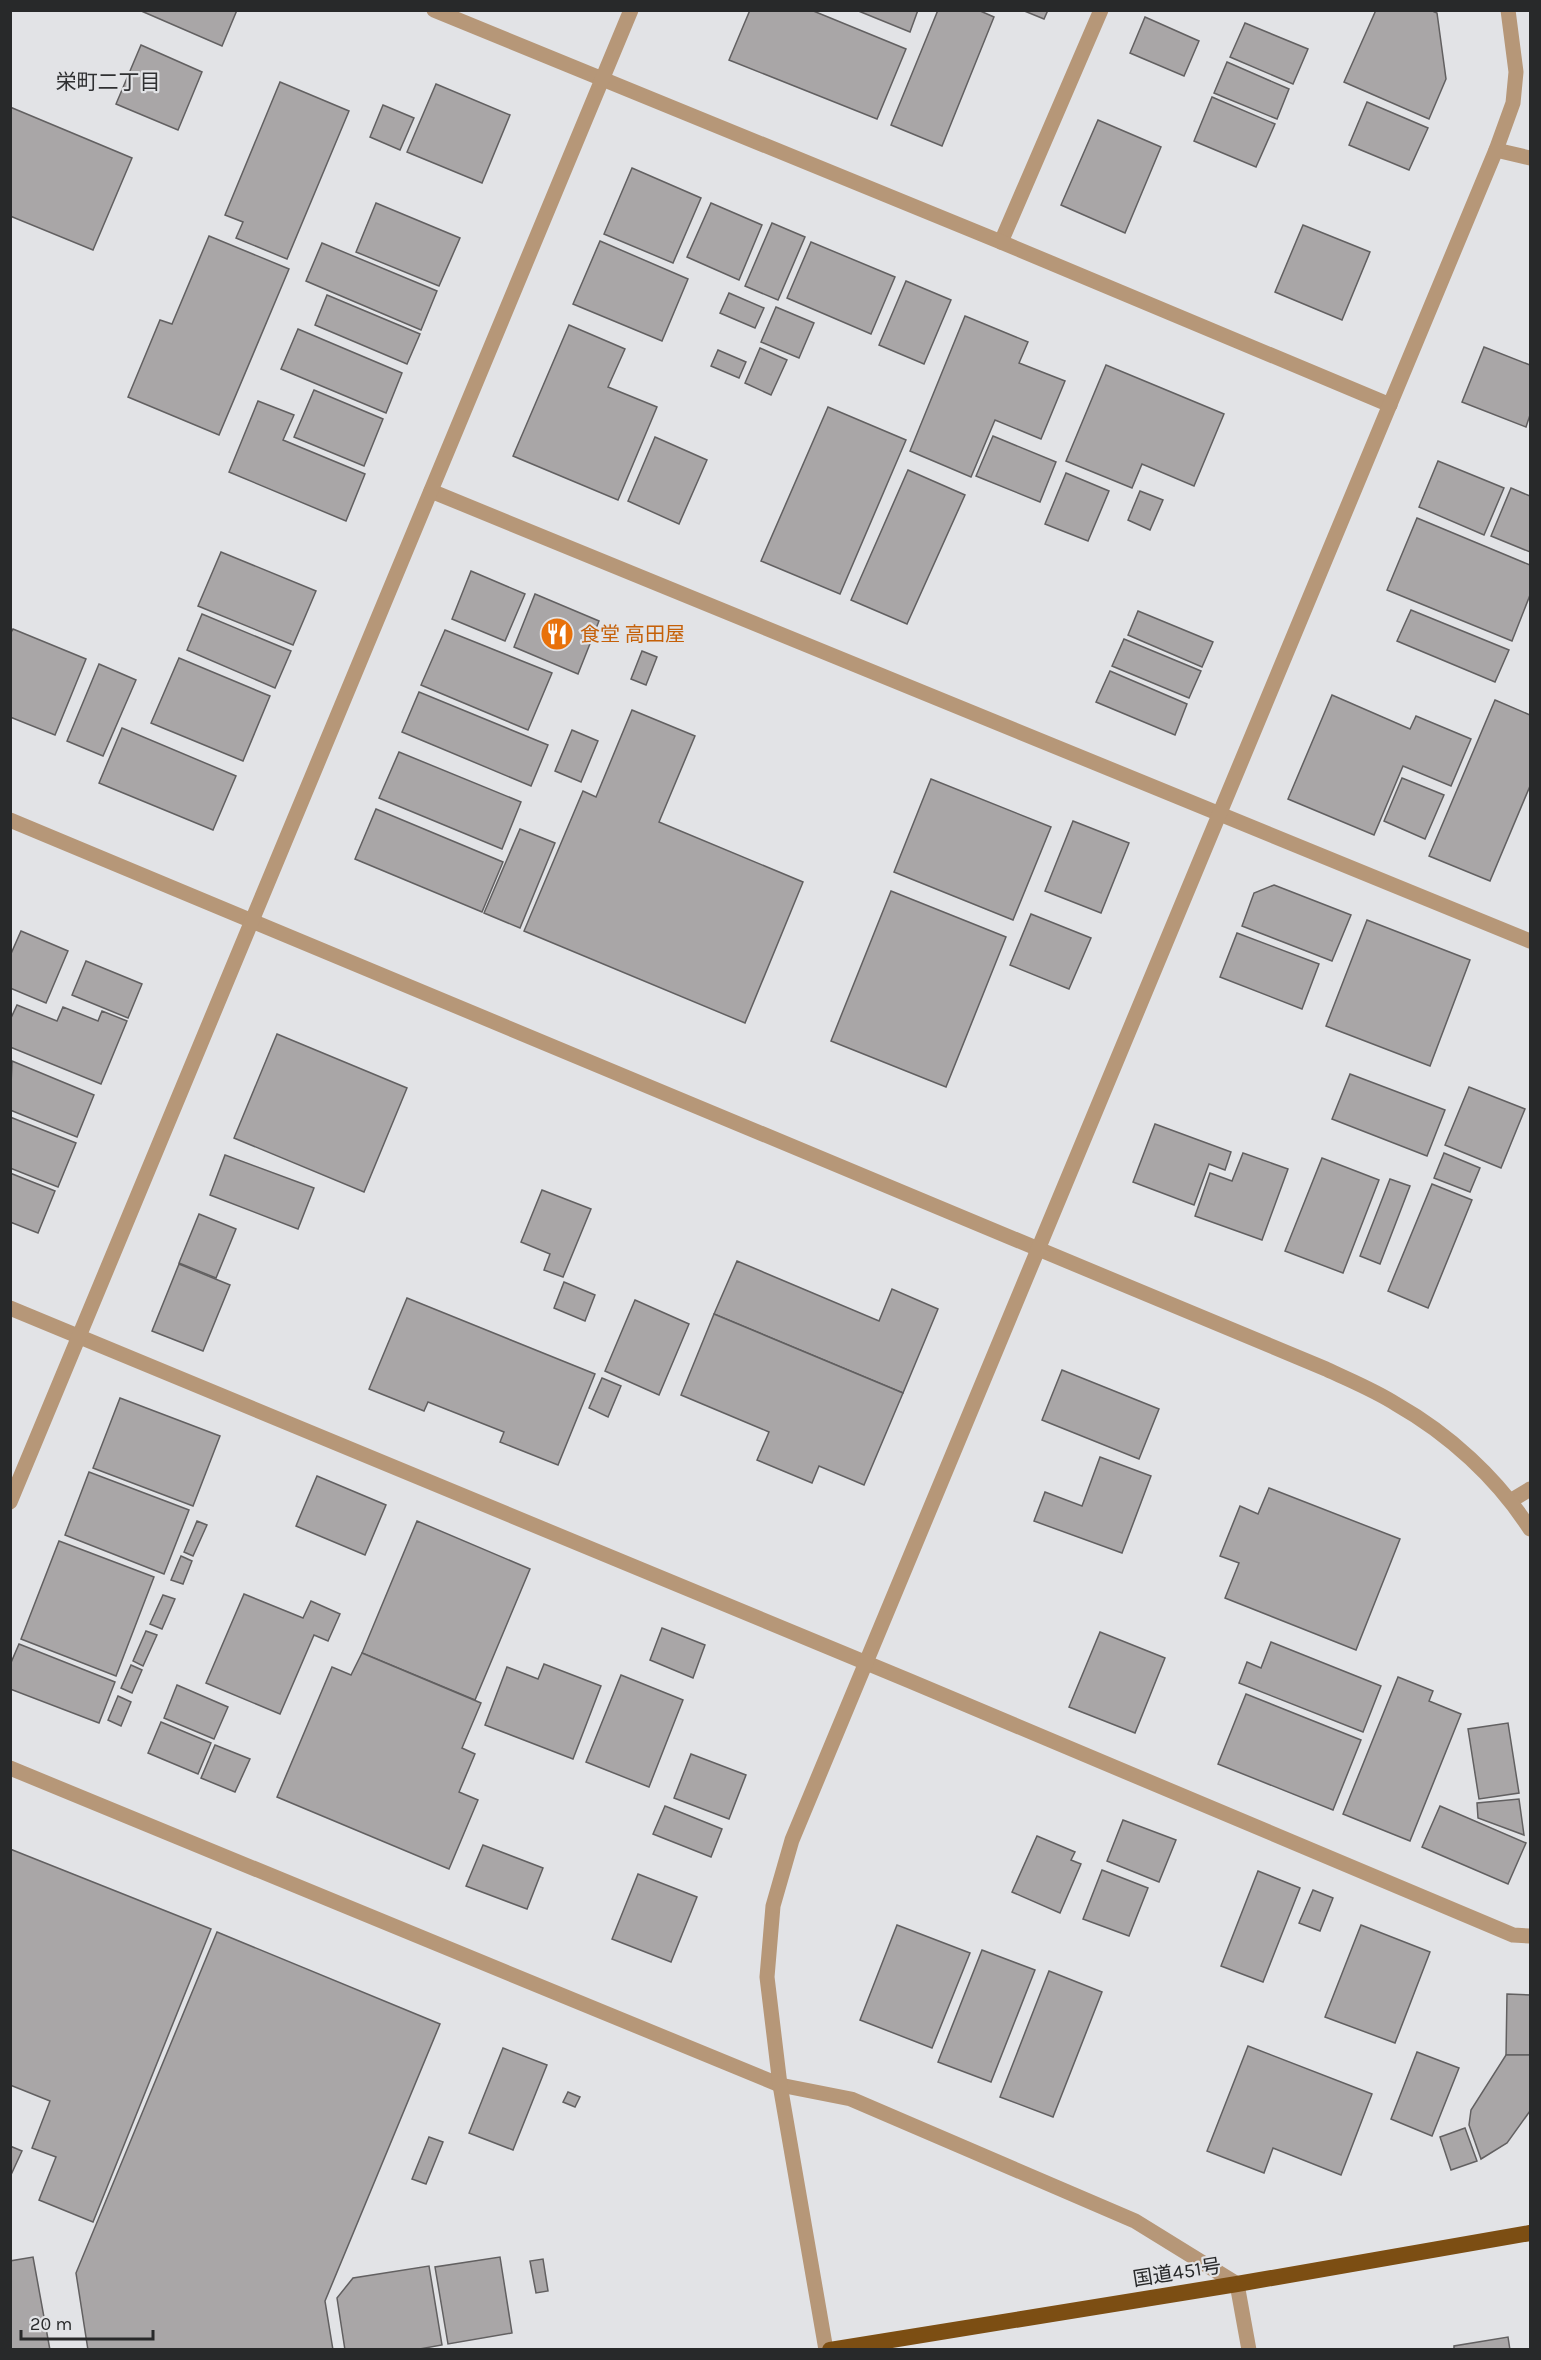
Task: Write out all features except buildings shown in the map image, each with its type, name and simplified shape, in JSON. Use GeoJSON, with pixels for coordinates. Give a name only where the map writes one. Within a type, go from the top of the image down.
{"type":"FeatureCollection","features":[{"type":"Feature","properties":{"kind":"highway","name":"国道451号"},"geometry":{"type":"LineString","coordinates":[[828,2349],[1238,2284],[1530,2233]]}},
{"type":"Feature","properties":{"kind":"street"},"geometry":{"type":"LineString","coordinates":[[434,10],[1001,242],[1390,405]]}},
{"type":"Feature","properties":{"kind":"street"},"geometry":{"type":"LineString","coordinates":[[10,1502],[254,921],[631,10]]}},
{"type":"Feature","properties":{"kind":"street"},"geometry":{"type":"LineString","coordinates":[[1001,242],[1101,10]]}},
{"type":"Feature","properties":{"kind":"street"},"geometry":{"type":"LineString","coordinates":[[828,2349],[780,2085],[767,1977],[773,1906],[792,1840],[1496,150],[1513,103],[1516,72],[1508,10]]}},
{"type":"Feature","properties":{"kind":"street"},"geometry":{"type":"LineString","coordinates":[[1496,150],[1530,158]]}},
{"type":"Feature","properties":{"kind":"street"},"geometry":{"type":"LineString","coordinates":[[431,491],[1530,940]]}},
{"type":"Feature","properties":{"kind":"street"},"geometry":{"type":"LineString","coordinates":[[10,820],[1326,1369],[1396,1403],[1447,1438],[1512,1500],[1530,1529]]}},
{"type":"Feature","properties":{"kind":"street"},"geometry":{"type":"LineString","coordinates":[[10,1308],[867,1663],[1513,1935],[1530,1936]]}},
{"type":"Feature","properties":{"kind":"street"},"geometry":{"type":"LineString","coordinates":[[1512,1500],[1530,1489]]}},
{"type":"Feature","properties":{"kind":"street"},"geometry":{"type":"LineString","coordinates":[[10,1768],[780,2085],[851,2099],[1124,2216],[1238,2284],[1249,2349]]}},
{"type":"Feature","properties":{"kind":"place","name":"食堂 高田屋"},"geometry":{"type":"Point","coordinates":[557,634]}},
{"type":"Feature","properties":{"kind":"district","name":"栄町二丁目"},"geometry":{"type":"Point","coordinates":[108,82]}}]}
